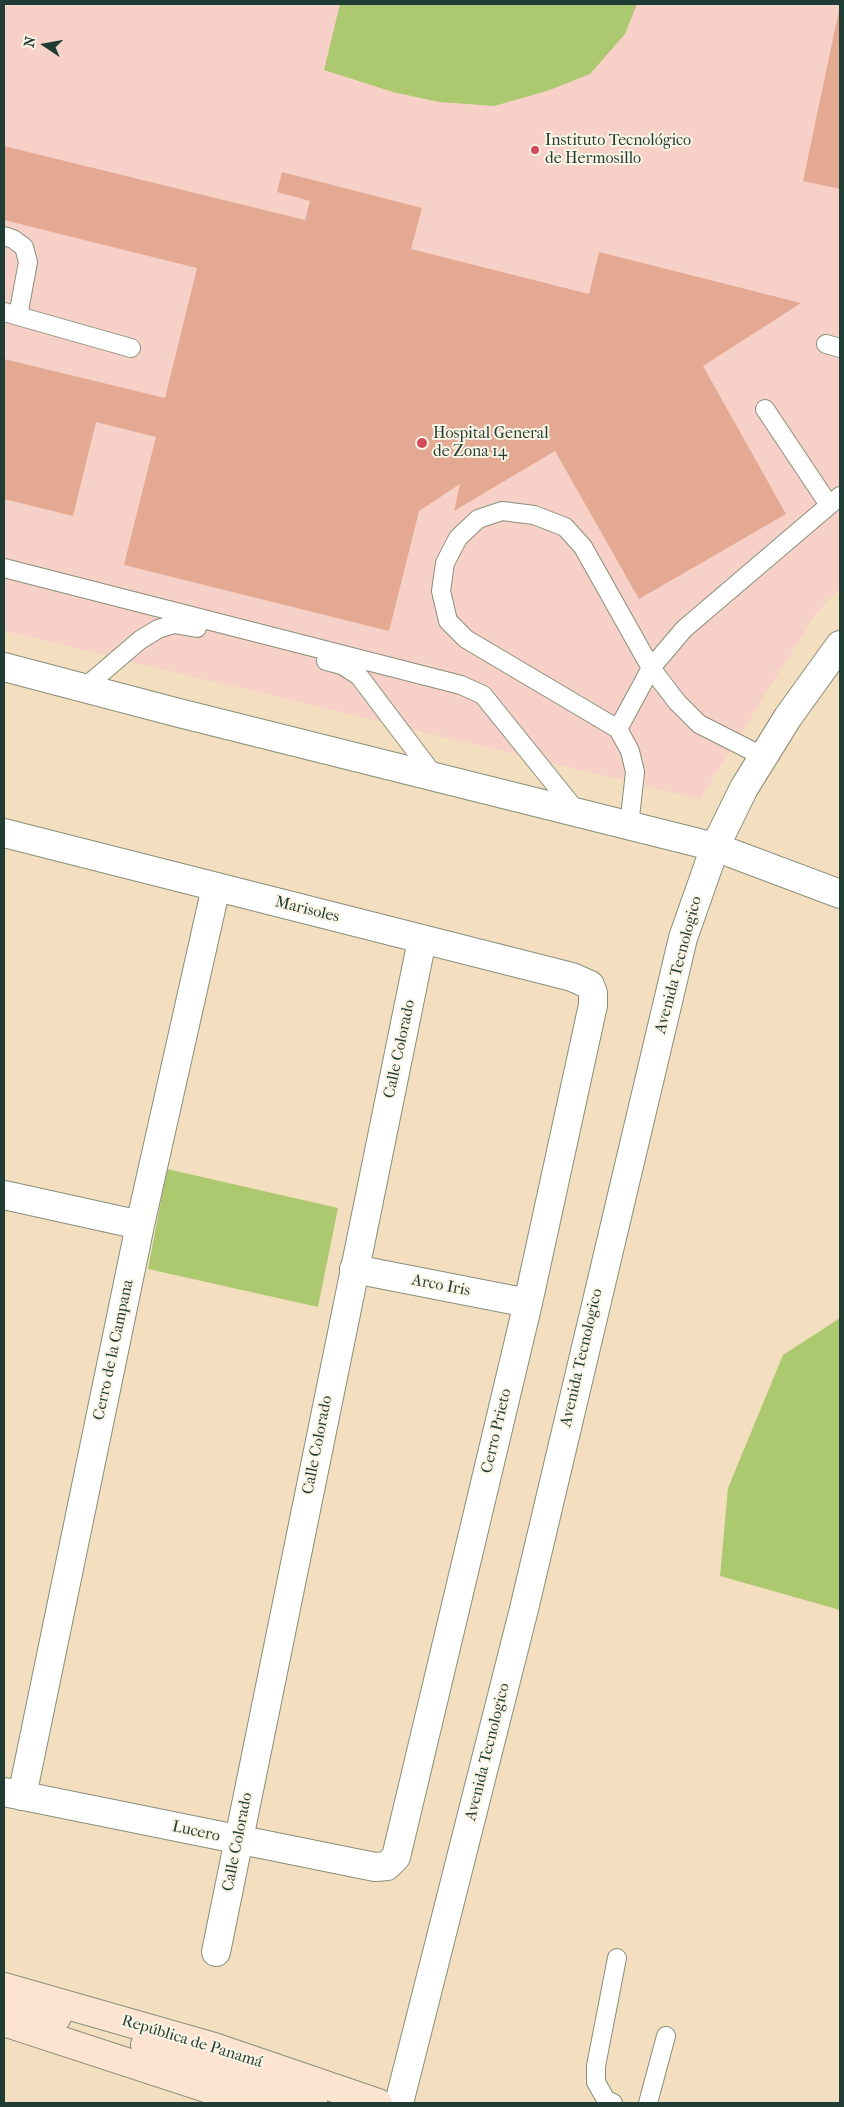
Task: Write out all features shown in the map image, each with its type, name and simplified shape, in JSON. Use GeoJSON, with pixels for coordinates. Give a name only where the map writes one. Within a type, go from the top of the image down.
{"type":"FeatureCollection","features":[{"type":"Feature","properties":{"kind":"main road","name":"República de Panamá"},"geometry":{"type":"LineString","coordinates":[[4,1987],[214,2047],[378,2103]]}},
{"type":"Feature","properties":{"kind":"main road"},"geometry":{"type":"LineString","coordinates":[[4,2011],[21,2011],[55,2016],[313,2103]]}},
{"type":"Feature","properties":{"kind":"main road"},"geometry":{"type":"LineString","coordinates":[[4,2022],[252,2103]]}},
{"type":"Feature","properties":{"kind":"street","name":"Avenida Tecnologico"},"geometry":{"type":"LineString","coordinates":[[399,2103],[524,1609],[683,938],[714,847],[744,788],[788,717],[840,645]]}},
{"type":"Feature","properties":{"kind":"street"},"geometry":{"type":"LineString","coordinates":[[4,667],[714,847],[840,894]]}},
{"type":"Feature","properties":{"kind":"street","name":"Marisoles"},"geometry":{"type":"LineString","coordinates":[[5,839],[216,887],[572,977],[590,986],[593,993],[593,1005]]}},
{"type":"Feature","properties":{"kind":"street","name":"Cerro de la Campana"},"geometry":{"type":"LineString","coordinates":[[13,1794],[216,887]]}},
{"type":"Feature","properties":{"kind":"street","name":"Calle Colorado"},"geometry":{"type":"LineString","coordinates":[[216,1952],[422,940]]}},
{"type":"Feature","properties":{"kind":"street","name":"Cerro Prieto"},"geometry":{"type":"LineString","coordinates":[[396,1856],[528,1303],[593,1005]]}},
{"type":"Feature","properties":{"kind":"street"},"geometry":{"type":"LineString","coordinates":[[4,1196],[140,1225]]}},
{"type":"Feature","properties":{"kind":"street","name":"Arco Iris"},"geometry":{"type":"LineString","coordinates":[[354,1269],[528,1303]]}},
{"type":"Feature","properties":{"kind":"street","name":"Lucero"},"geometry":{"type":"LineString","coordinates":[[13,1794],[375,1868],[387,1866],[396,1856]]}},
{"type":"Feature","properties":{"kind":"lane"},"geometry":{"type":"LineString","coordinates":[[4,236],[14,239],[24,248],[28,262],[11,314],[131,348]]}},
{"type":"Feature","properties":{"kind":"lane"},"geometry":{"type":"LineString","coordinates":[[618,729],[651,668],[684,629],[835,501],[765,409]]}},
{"type":"Feature","properties":{"kind":"lane"},"geometry":{"type":"LineString","coordinates":[[629,826],[636,772],[630,750],[618,729],[466,639],[448,621],[442,591],[445,563],[458,538],[478,519],[502,512],[534,515],[565,527],[582,547],[651,668],[676,702],[699,724],[764,757]]}},
{"type":"Feature","properties":{"kind":"lane"},"geometry":{"type":"LineString","coordinates":[[4,568],[461,685],[483,695],[578,813]]}},
{"type":"Feature","properties":{"kind":"lane"},"geometry":{"type":"LineString","coordinates":[[84,688],[140,640],[158,629],[174,624],[308,656],[342,665],[359,676],[436,778]]}},
{"type":"Feature","properties":{"kind":"lane"},"geometry":{"type":"LineString","coordinates":[[613,2103],[606,2100],[596,2082],[596,2066],[618,1958]]}},
{"type":"Feature","properties":{"kind":"lane"},"geometry":{"type":"LineString","coordinates":[[648,2103],[666,2036]]}},
{"type":"Feature","properties":{"kind":"shaded area","name":"Hospital General de Zona 14"},"geometry":{"type":"Polygon","coordinates":[[[4,4],[840,4],[840,588],[817,612],[700,799],[4,631],[4,4]]]}},
{"type":"Feature","properties":{"kind":"green space"},"geometry":{"type":"Polygon","coordinates":[[[340,4],[637,4],[625,34],[590,74],[547,91],[494,106],[439,102],[393,92],[324,70],[340,4]]]}},
{"type":"Feature","properties":{"kind":"green space"},"geometry":{"type":"Polygon","coordinates":[[[167,1169],[338,1208],[318,1307],[148,1269],[167,1169]]]}},
{"type":"Feature","properties":{"kind":"green space"},"geometry":{"type":"Polygon","coordinates":[[[840,1318],[840,1610],[720,1576],[728,1488],[783,1355],[840,1318]]]}},
{"type":"Feature","properties":{"kind":"building"},"geometry":{"type":"Polygon","coordinates":[[[840,10],[840,189],[803,181],[840,10]]]}},
{"type":"Feature","properties":{"kind":"building"},"geometry":{"type":"Polygon","coordinates":[[[4,146],[305,220],[310,201],[277,192],[282,172],[422,208],[411,249],[589,294],[599,252],[801,303],[703,366],[786,514],[639,599],[555,451],[454,511],[460,484],[419,511],[389,631],[124,565],[156,437],[96,422],[73,516],[4,499],[4,359],[165,398],[197,268],[4,220],[4,146]]]}},
{"type":"Feature","properties":{"kind":"place","name":"Instituto Tecnológico de Hermosillo"},"geometry":{"type":"Point","coordinates":[535,150]}},
{"type":"Feature","properties":{"kind":"place","name":"Hospital General de Zona 14"},"geometry":{"type":"Point","coordinates":[422,443]}}]}
